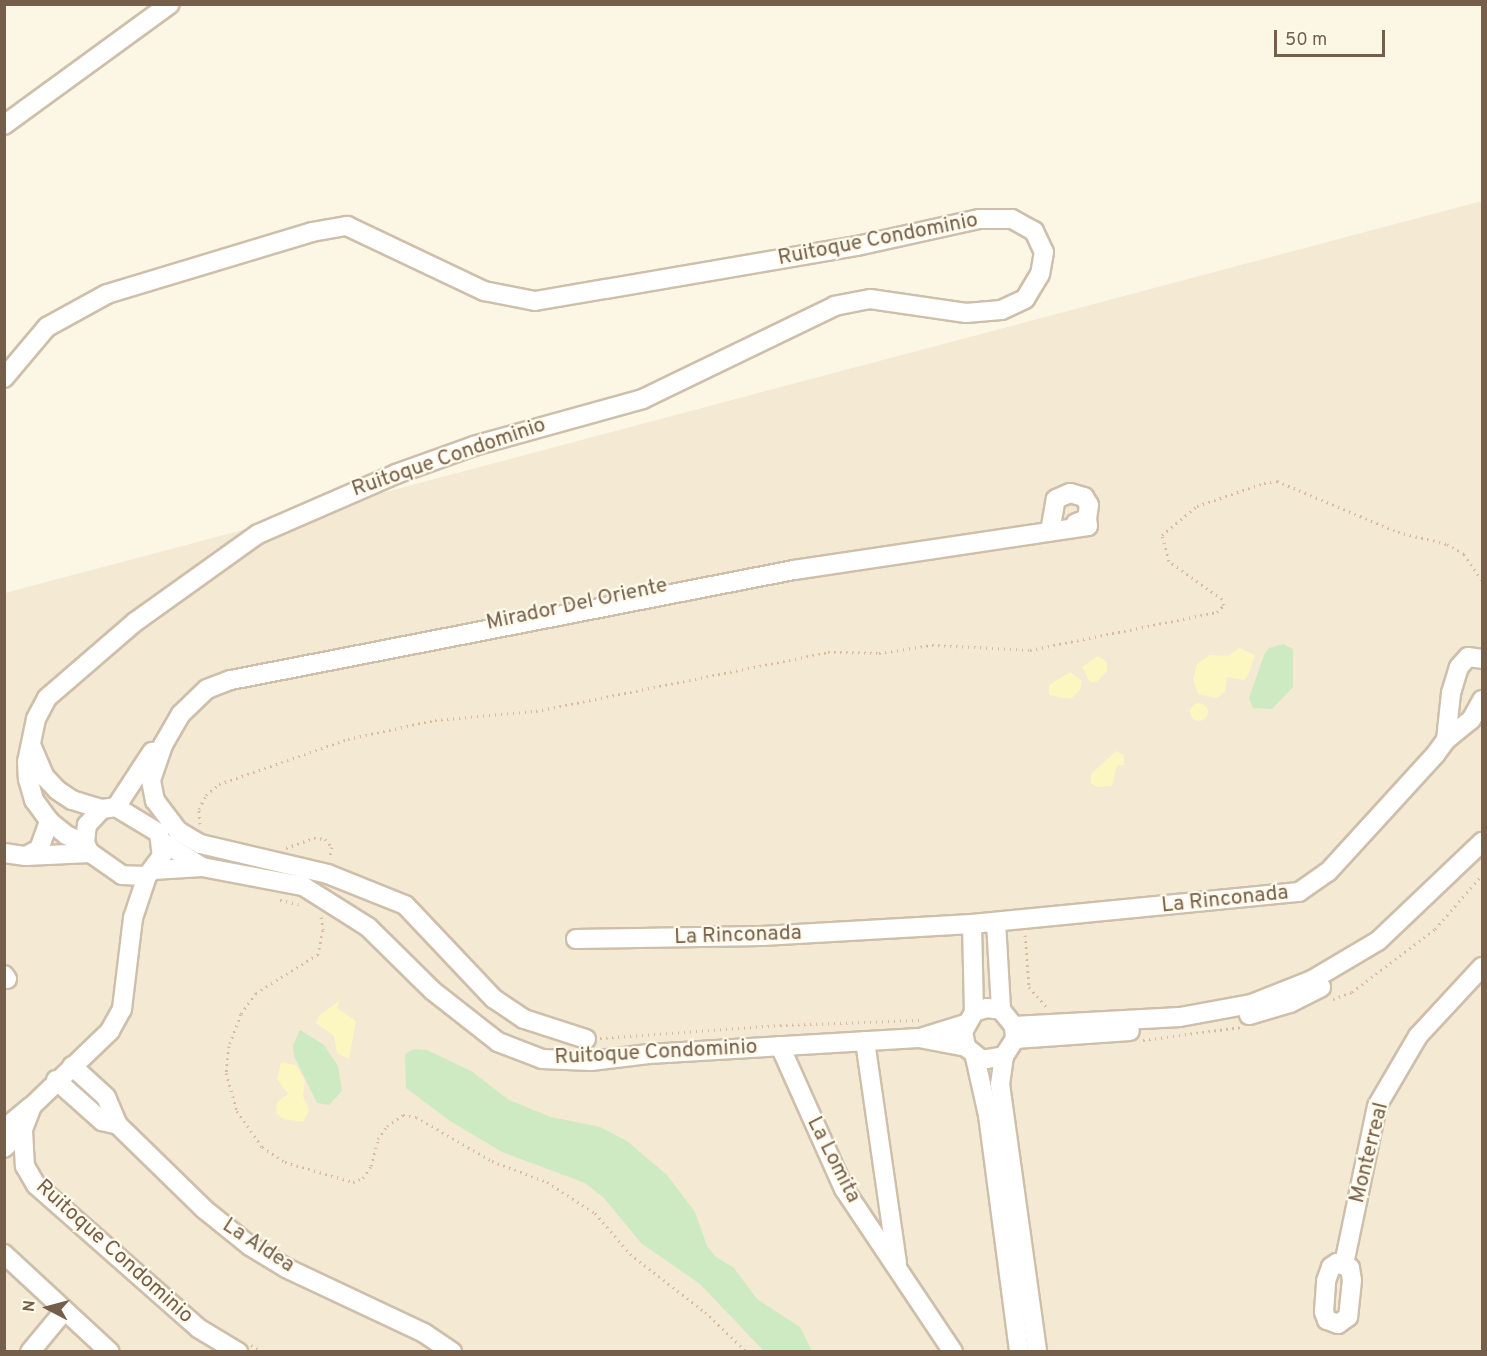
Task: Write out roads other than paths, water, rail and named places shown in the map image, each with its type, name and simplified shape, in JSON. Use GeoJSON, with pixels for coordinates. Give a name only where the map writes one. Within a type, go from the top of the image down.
{"type":"FeatureCollection","features":[{"type":"Feature","properties":{"kind":"street"},"geometry":{"type":"LineString","coordinates":[[4,125],[170,4]]}},
{"type":"Feature","properties":{"kind":"street","name":"Ruitoque Condominio"},"geometry":{"type":"LineString","coordinates":[[4,378],[47,327],[107,294],[312,232],[346,226],[484,291],[536,301],[857,246],[979,219],[1019,223],[1034,231],[1044,252],[1040,274],[1024,299],[1001,310],[966,313],[870,299],[835,306],[643,399],[474,446],[396,474],[258,534],[186,583],[65,679],[36,719],[31,745],[28,779],[34,800],[49,821],[123,875],[133,918]]}},
{"type":"Feature","properties":{"kind":"street"},"geometry":{"type":"LineString","coordinates":[[586,1039],[524,1019],[481,986],[405,905],[328,874],[200,844],[163,816],[153,791],[154,763],[181,714],[207,689],[231,680],[794,570],[1088,526],[1089,505],[1084,497],[1064,494],[1056,499],[1051,509],[1051,526]]}},
{"type":"Feature","properties":{"kind":"street","name":"Mirador Del Oriente"},"geometry":{"type":"LineString","coordinates":[[147,761],[164,727],[185,697],[207,681],[231,674],[799,560],[1051,526],[1087,519]]}},
{"type":"Feature","properties":{"kind":"street"},"geometry":{"type":"LineString","coordinates":[[1446,740],[1453,686],[1475,658]]}},
{"type":"Feature","properties":{"kind":"street","name":"La Rinconada"},"geometry":{"type":"LineString","coordinates":[[576,939],[762,936],[972,924],[1299,892],[1328,872],[1446,740],[1471,720],[1482,700]]}},
{"type":"Feature","properties":{"kind":"street","name":"Ruitoque Condominio"},"geometry":{"type":"LineString","coordinates":[[31,745],[45,777],[57,790],[81,803],[109,808],[151,827],[163,842],[202,867]]}},
{"type":"Feature","properties":{"kind":"street"},"geometry":{"type":"LineString","coordinates":[[4,853],[26,856],[87,848],[87,825],[109,808],[147,761]]}},
{"type":"Feature","properties":{"kind":"street","name":"Ruitoque Condominio"},"geometry":{"type":"LineString","coordinates":[[147,761],[144,787],[151,827]]}},
{"type":"Feature","properties":{"kind":"street"},"geometry":{"type":"LineString","coordinates":[[26,856],[39,849],[49,821]]}},
{"type":"Feature","properties":{"kind":"street","name":"Ruitoque Condominio"},"geometry":{"type":"LineString","coordinates":[[4,1148],[32,1106],[56,1080],[110,1031],[122,1009],[133,918],[150,873],[162,856],[163,842]]}},
{"type":"Feature","properties":{"kind":"street"},"geometry":{"type":"LineString","coordinates":[[1015,1033],[1226,1011],[1311,980],[1378,941],[1482,842]]}},
{"type":"Feature","properties":{"kind":"street"},"geometry":{"type":"LineString","coordinates":[[1015,1033],[1184,1026],[1256,1014],[1290,1003],[1375,957],[1435,909],[1482,856]]}},
{"type":"Feature","properties":{"kind":"street","name":"Ruitoque Condominio"},"geometry":{"type":"LineString","coordinates":[[123,875],[202,867],[303,886],[324,897],[368,927],[433,991],[498,1042],[542,1059],[591,1061],[919,1038],[970,1052],[989,1061],[1004,1056]]}},
{"type":"Feature","properties":{"kind":"street"},"geometry":{"type":"LineString","coordinates":[[996,922],[1001,1010],[1015,1033]]}},
{"type":"Feature","properties":{"kind":"street"},"geometry":{"type":"LineString","coordinates":[[972,924],[970,1052],[988,1115],[1019,1352]]}},
{"type":"Feature","properties":{"kind":"street","name":"Monterreal"},"geometry":{"type":"LineString","coordinates":[[1344,1264],[1377,1106],[1418,1036],[1482,967]]}},
{"type":"Feature","properties":{"kind":"street","name":"Ruitoque Condominio"},"geometry":{"type":"LineString","coordinates":[[919,1038],[969,1018],[987,1008],[1001,1010]]}},
{"type":"Feature","properties":{"kind":"street"},"geometry":{"type":"LineString","coordinates":[[1015,1033],[1004,1056],[1000,1084],[1037,1352]]}},
{"type":"Feature","properties":{"kind":"street","name":"La Lomita"},"geometry":{"type":"LineString","coordinates":[[865,1041],[898,1268]]}},
{"type":"Feature","properties":{"kind":"street","name":"La Lomita"},"geometry":{"type":"LineString","coordinates":[[780,1046],[840,1180],[953,1352]]}},
{"type":"Feature","properties":{"kind":"street","name":"La Aldea"},"geometry":{"type":"LineString","coordinates":[[72,1066],[106,1097],[118,1125],[204,1209],[250,1246],[286,1268],[424,1333],[452,1352]]}},
{"type":"Feature","properties":{"kind":"street","name":"La Aldea"},"geometry":{"type":"LineString","coordinates":[[56,1080],[102,1121],[118,1125]]}},
{"type":"Feature","properties":{"kind":"street","name":"Ruitoque Condominio"},"geometry":{"type":"LineString","coordinates":[[14,1130],[25,1166],[36,1185],[198,1328],[241,1347]]}},
{"type":"Feature","properties":{"kind":"street"},"geometry":{"type":"LineString","coordinates":[[4,1254],[110,1352]]}},
{"type":"Feature","properties":{"kind":"street"},"geometry":{"type":"LineString","coordinates":[[30,1352],[64,1311]]}}]}
